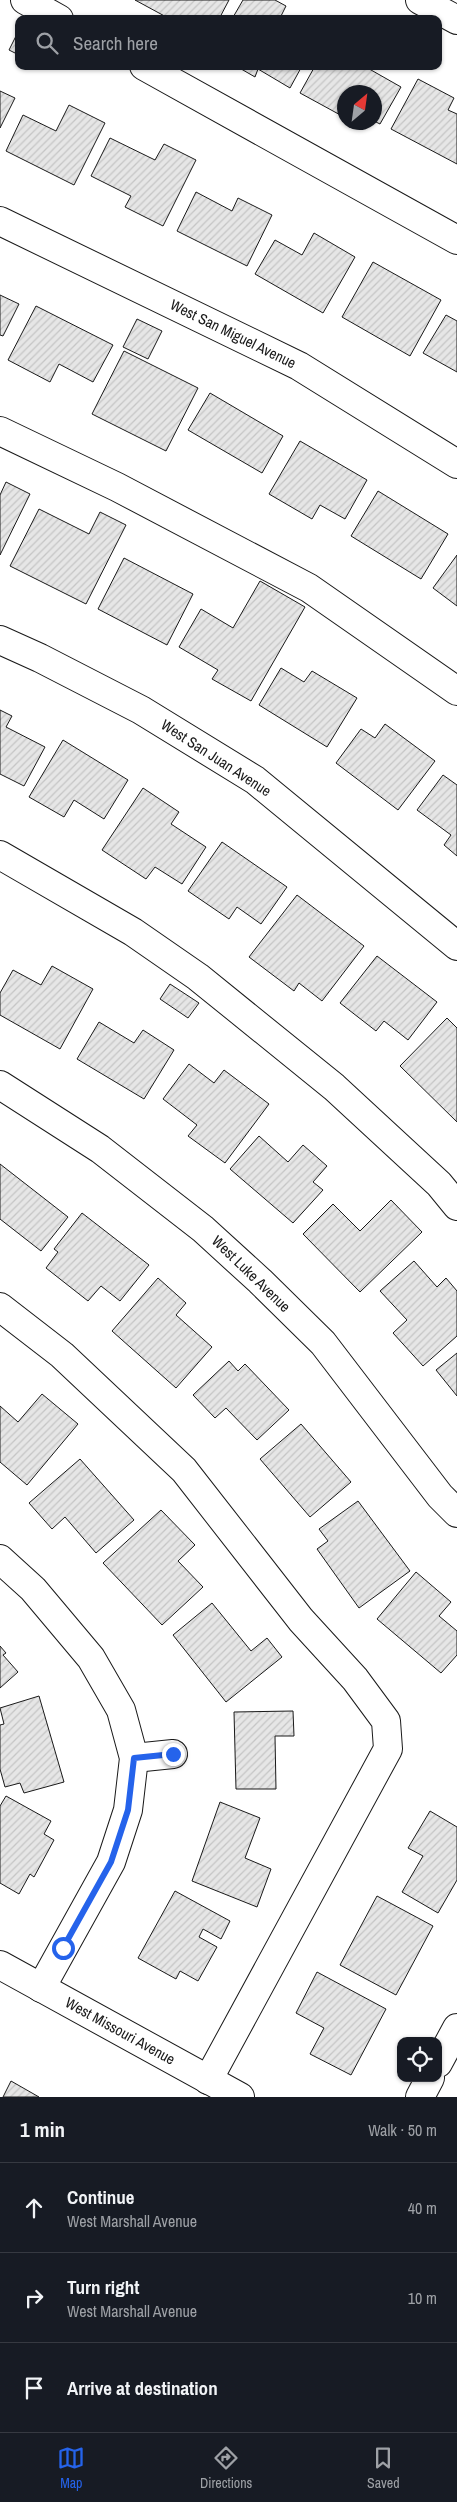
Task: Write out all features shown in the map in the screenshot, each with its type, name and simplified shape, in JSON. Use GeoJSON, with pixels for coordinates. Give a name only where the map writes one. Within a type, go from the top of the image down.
{"type":"FeatureCollection","features":[{"type":"Feature","properties":{"kind":"street"},"geometry":{"type":"LineString","coordinates":[[25,0],[51,15]]}},
{"type":"Feature","properties":{"kind":"street"},"geometry":{"type":"LineString","coordinates":[[420,0],[457,20]]}},
{"type":"Feature","properties":{"kind":"street"},"geometry":{"type":"LineString","coordinates":[[151,70],[457,240]]}},
{"type":"Feature","properties":{"kind":"street","name":"West San Miguel Avenue"},"geometry":{"type":"LineString","coordinates":[[0,222],[299,366],[457,464]]}},
{"type":"Feature","properties":{"kind":"street"},"geometry":{"type":"LineString","coordinates":[[0,431],[117,487],[309,588],[457,691]]}},
{"type":"Feature","properties":{"kind":"street","name":"West San Juan Avenue"},"geometry":{"type":"LineString","coordinates":[[0,640],[40,658],[141,710],[255,780],[457,946]]}},
{"type":"Feature","properties":{"kind":"street"},"geometry":{"type":"LineString","coordinates":[[0,855],[133,932],[198,976],[334,1087],[439,1184],[457,1206]]}},
{"type":"Feature","properties":{"kind":"street","name":"West Luke Avenue"},"geometry":{"type":"LineString","coordinates":[[0,1085],[100,1149],[203,1229],[260,1281],[323,1343],[440,1496],[457,1512]]}},
{"type":"Feature","properties":{"kind":"street"},"geometry":{"type":"LineString","coordinates":[[0,1307],[62,1355],[184,1470],[301,1620],[355,1679],[386,1721],[388,1749],[208,2080]]}},
{"type":"Feature","properties":{"kind":"street"},"geometry":{"type":"LineString","coordinates":[[0,1559],[33,1589],[91,1658],[121,1710],[134,1758],[128,1810],[111,1862],[41,1988]]}},
{"type":"Feature","properties":{"kind":"street"},"geometry":{"type":"LineString","coordinates":[[134,1758],[173,1754]]}},
{"type":"Feature","properties":{"kind":"street","name":"West Missouri Avenue"},"geometry":{"type":"LineString","coordinates":[[0,1965],[240,2097]]}},
{"type":"Feature","properties":{"kind":"street"},"geometry":{"type":"LineString","coordinates":[[442,2056],[457,2028]]}},
{"type":"Feature","properties":{"kind":"street"},"geometry":{"type":"LineString","coordinates":[[420,2097],[428,2082]]}},
{"type":"Feature","properties":{"kind":"building"},"geometry":{"type":"Polygon","coordinates":[[[135,0],[229,0],[221,15],[163,15],[135,0]]]}},
{"type":"Feature","properties":{"kind":"building"},"geometry":{"type":"Polygon","coordinates":[[[243,0],[275,0],[286,6],[282,15],[234,15],[243,0]]]}},
{"type":"Feature","properties":{"kind":"building"},"geometry":{"type":"Polygon","coordinates":[[[15,38],[15,53],[9,50],[15,38]]]}},
{"type":"Feature","properties":{"kind":"building"},"geometry":{"type":"Polygon","coordinates":[[[243,70],[258,70],[255,77],[243,70]]]}},
{"type":"Feature","properties":{"kind":"building"},"geometry":{"type":"Polygon","coordinates":[[[260,70],[300,70],[290,88],[260,70]]]}},
{"type":"Feature","properties":{"kind":"building"},"geometry":{"type":"Polygon","coordinates":[[[313,70],[371,70],[401,87],[382,120],[382,85],[337,85],[337,113],[300,93],[313,70]]]}},
{"type":"Feature","properties":{"kind":"building"},"geometry":{"type":"Polygon","coordinates":[[[418,79],[454,98],[448,110],[457,114],[457,164],[391,129],[418,79]]]}},
{"type":"Feature","properties":{"kind":"building"},"geometry":{"type":"Polygon","coordinates":[[[0,91],[15,98],[0,128],[0,91]]]}},
{"type":"Feature","properties":{"kind":"building"},"geometry":{"type":"Polygon","coordinates":[[[69,105],[105,123],[74,185],[6,151],[23,115],[56,131],[69,105]]]}},
{"type":"Feature","properties":{"kind":"building"},"geometry":{"type":"Polygon","coordinates":[[[110,138],[155,160],[164,144],[196,160],[163,226],[125,207],[131,196],[91,176],[110,138]]]}},
{"type":"Feature","properties":{"kind":"building"},"geometry":{"type":"Polygon","coordinates":[[[196,192],[232,211],[238,198],[272,215],[247,266],[177,231],[196,192]]]}},
{"type":"Feature","properties":{"kind":"building"},"geometry":{"type":"Polygon","coordinates":[[[314,233],[355,257],[323,313],[255,274],[275,240],[302,255],[314,233]]]}},
{"type":"Feature","properties":{"kind":"building"},"geometry":{"type":"Polygon","coordinates":[[[373,262],[441,300],[410,356],[342,317],[373,262]]]}},
{"type":"Feature","properties":{"kind":"building"},"geometry":{"type":"Polygon","coordinates":[[[0,295],[19,304],[3,336],[0,335],[0,295]]]}},
{"type":"Feature","properties":{"kind":"building"},"geometry":{"type":"Polygon","coordinates":[[[36,306],[113,345],[93,382],[59,364],[50,382],[8,360],[36,306]]]}},
{"type":"Feature","properties":{"kind":"building"},"geometry":{"type":"Polygon","coordinates":[[[446,315],[457,321],[457,372],[423,353],[446,315]]]}},
{"type":"Feature","properties":{"kind":"building"},"geometry":{"type":"Polygon","coordinates":[[[137,319],[162,331],[148,359],[123,347],[137,319]]]}},
{"type":"Feature","properties":{"kind":"building"},"geometry":{"type":"Polygon","coordinates":[[[124,351],[198,388],[166,451],[92,414],[124,351]]]}},
{"type":"Feature","properties":{"kind":"building"},"geometry":{"type":"Polygon","coordinates":[[[210,393],[283,436],[262,473],[188,430],[210,393]]]}},
{"type":"Feature","properties":{"kind":"building"},"geometry":{"type":"Polygon","coordinates":[[[300,441],[367,480],[345,519],[320,505],[312,519],[269,494],[300,441]]]}},
{"type":"Feature","properties":{"kind":"building"},"geometry":{"type":"Polygon","coordinates":[[[6,482],[30,494],[0,555],[0,495],[6,482]]]}},
{"type":"Feature","properties":{"kind":"building"},"geometry":{"type":"Polygon","coordinates":[[[378,491],[448,534],[421,579],[351,536],[378,491]]]}},
{"type":"Feature","properties":{"kind":"building"},"geometry":{"type":"Polygon","coordinates":[[[39,509],[89,534],[100,512],[126,525],[86,604],[10,566],[39,509]]]}},
{"type":"Feature","properties":{"kind":"building"},"geometry":{"type":"Polygon","coordinates":[[[457,555],[457,606],[433,588],[457,555]]]}},
{"type":"Feature","properties":{"kind":"building"},"geometry":{"type":"Polygon","coordinates":[[[124,558],[193,594],[167,645],[98,609],[124,558]]]}},
{"type":"Feature","properties":{"kind":"building"},"geometry":{"type":"Polygon","coordinates":[[[260,581],[305,607],[251,701],[212,679],[218,670],[179,647],[201,609],[233,628],[260,581]]]}},
{"type":"Feature","properties":{"kind":"building"},"geometry":{"type":"Polygon","coordinates":[[[281,668],[304,682],[312,671],[357,698],[327,747],[259,705],[281,668]]]}},
{"type":"Feature","properties":{"kind":"building"},"geometry":{"type":"Polygon","coordinates":[[[0,710],[12,716],[6,727],[45,747],[24,786],[0,774],[0,710]]]}},
{"type":"Feature","properties":{"kind":"building"},"geometry":{"type":"Polygon","coordinates":[[[385,724],[435,761],[398,810],[336,763],[361,729],[375,738],[385,724]]]}},
{"type":"Feature","properties":{"kind":"building"},"geometry":{"type":"Polygon","coordinates":[[[63,740],[128,780],[104,819],[74,800],[64,817],[29,797],[63,740]]]}},
{"type":"Feature","properties":{"kind":"building"},"geometry":{"type":"Polygon","coordinates":[[[443,775],[457,785],[457,856],[444,845],[451,835],[417,810],[443,775]]]}},
{"type":"Feature","properties":{"kind":"building"},"geometry":{"type":"Polygon","coordinates":[[[143,788],[179,812],[171,824],[206,847],[182,884],[155,867],[146,879],[102,850],[143,788]]]}},
{"type":"Feature","properties":{"kind":"building"},"geometry":{"type":"Polygon","coordinates":[[[222,842],[287,887],[261,924],[237,907],[229,919],[188,891],[222,842]]]}},
{"type":"Feature","properties":{"kind":"building"},"geometry":{"type":"Polygon","coordinates":[[[297,895],[364,946],[322,1001],[299,983],[294,991],[249,957],[297,895]]]}},
{"type":"Feature","properties":{"kind":"building"},"geometry":{"type":"Polygon","coordinates":[[[377,956],[437,1002],[408,1040],[384,1021],[376,1031],[340,1003],[377,956]]]}},
{"type":"Feature","properties":{"kind":"building"},"geometry":{"type":"Polygon","coordinates":[[[52,966],[93,989],[60,1049],[0,1015],[0,993],[13,970],[41,985],[52,966]]]}},
{"type":"Feature","properties":{"kind":"building"},"geometry":{"type":"Polygon","coordinates":[[[170,984],[199,1003],[188,1018],[160,999],[170,984]]]}},
{"type":"Feature","properties":{"kind":"building"},"geometry":{"type":"Polygon","coordinates":[[[447,1018],[457,1028],[457,1122],[400,1066],[447,1018]]]}},
{"type":"Feature","properties":{"kind":"building"},"geometry":{"type":"Polygon","coordinates":[[[99,1022],[134,1043],[143,1030],[174,1050],[144,1099],[77,1059],[99,1022]]]}},
{"type":"Feature","properties":{"kind":"building"},"geometry":{"type":"Polygon","coordinates":[[[189,1064],[214,1083],[224,1070],[269,1104],[225,1163],[188,1136],[197,1125],[163,1099],[189,1064]]]}},
{"type":"Feature","properties":{"kind":"building"},"geometry":{"type":"Polygon","coordinates":[[[259,1136],[288,1162],[303,1145],[327,1166],[313,1182],[323,1190],[293,1223],[230,1169],[259,1136]]]}},
{"type":"Feature","properties":{"kind":"building"},"geometry":{"type":"Polygon","coordinates":[[[0,1164],[68,1217],[41,1251],[0,1219],[0,1164]]]}},
{"type":"Feature","properties":{"kind":"building"},"geometry":{"type":"Polygon","coordinates":[[[391,1200],[422,1232],[360,1292],[303,1234],[333,1204],[360,1231],[391,1200]]]}},
{"type":"Feature","properties":{"kind":"building"},"geometry":{"type":"Polygon","coordinates":[[[82,1213],[149,1265],[120,1301],[101,1286],[88,1301],[46,1268],[58,1252],[54,1249],[82,1213]]]}},
{"type":"Feature","properties":{"kind":"building"},"geometry":{"type":"Polygon","coordinates":[[[414,1261],[437,1287],[446,1278],[457,1291],[457,1336],[423,1366],[393,1333],[407,1320],[380,1291],[414,1261]]]}},
{"type":"Feature","properties":{"kind":"building"},"geometry":{"type":"Polygon","coordinates":[[[158,1278],[186,1303],[176,1315],[212,1347],[176,1388],[112,1331],[158,1278]]]}},
{"type":"Feature","properties":{"kind":"building"},"geometry":{"type":"Polygon","coordinates":[[[457,1353],[457,1396],[436,1370],[457,1353]]]}},
{"type":"Feature","properties":{"kind":"building"},"geometry":{"type":"Polygon","coordinates":[[[229,1361],[238,1371],[245,1364],[289,1410],[257,1440],[226,1408],[215,1418],[193,1395],[229,1361]]]}},
{"type":"Feature","properties":{"kind":"building"},"geometry":{"type":"Polygon","coordinates":[[[42,1394],[78,1424],[27,1485],[0,1462],[0,1406],[18,1422],[42,1394]]]}},
{"type":"Feature","properties":{"kind":"building"},"geometry":{"type":"Polygon","coordinates":[[[301,1424],[351,1482],[310,1517],[260,1459],[301,1424]]]}},
{"type":"Feature","properties":{"kind":"building"},"geometry":{"type":"Polygon","coordinates":[[[80,1459],[134,1520],[96,1553],[65,1517],[52,1529],[29,1503],[80,1459]]]}},
{"type":"Feature","properties":{"kind":"building"},"geometry":{"type":"Polygon","coordinates":[[[358,1501],[410,1571],[359,1608],[317,1549],[328,1541],[319,1529],[358,1501]]]}},
{"type":"Feature","properties":{"kind":"building"},"geometry":{"type":"Polygon","coordinates":[[[161,1510],[195,1545],[178,1561],[203,1587],[162,1625],[103,1563],[161,1510]]]}},
{"type":"Feature","properties":{"kind":"building"},"geometry":{"type":"Polygon","coordinates":[[[416,1572],[451,1602],[439,1616],[457,1631],[457,1655],[441,1673],[377,1619],[416,1572]]]}},
{"type":"Feature","properties":{"kind":"building"},"geometry":{"type":"Polygon","coordinates":[[[212,1603],[251,1651],[267,1638],[282,1657],[226,1702],[173,1635],[212,1603]]]}},
{"type":"Feature","properties":{"kind":"building"},"geometry":{"type":"Polygon","coordinates":[[[0,1646],[6,1653],[3,1655],[18,1672],[0,1688],[0,1646]]]}},
{"type":"Feature","properties":{"kind":"building"},"geometry":{"type":"Polygon","coordinates":[[[39,1696],[64,1782],[24,1793],[20,1783],[5,1787],[0,1769],[0,1725],[4,1724],[0,1708],[39,1696]]]}},
{"type":"Feature","properties":{"kind":"building"},"geometry":{"type":"Polygon","coordinates":[[[293,1711],[294,1736],[275,1736],[276,1789],[236,1789],[234,1712],[293,1711]]]}},
{"type":"Feature","properties":{"kind":"building"},"geometry":{"type":"Polygon","coordinates":[[[6,1796],[51,1821],[44,1834],[54,1840],[34,1877],[30,1874],[19,1894],[0,1883],[0,1806],[6,1796]]]}},
{"type":"Feature","properties":{"kind":"building"},"geometry":{"type":"Polygon","coordinates":[[[220,1802],[260,1818],[245,1858],[271,1869],[257,1907],[192,1881],[220,1802]]]}},
{"type":"Feature","properties":{"kind":"building"},"geometry":{"type":"Polygon","coordinates":[[[430,1811],[457,1827],[457,1880],[438,1913],[402,1892],[423,1856],[408,1848],[430,1811]]]}},
{"type":"Feature","properties":{"kind":"building"},"geometry":{"type":"Polygon","coordinates":[[[175,1891],[230,1921],[221,1939],[203,1929],[199,1937],[217,1947],[198,1981],[180,1971],[176,1979],[138,1958],[175,1891]]]}},
{"type":"Feature","properties":{"kind":"building"},"geometry":{"type":"Polygon","coordinates":[[[377,1896],[433,1926],[396,1995],[340,1965],[377,1896]]]}},
{"type":"Feature","properties":{"kind":"building"},"geometry":{"type":"Polygon","coordinates":[[[317,1972],[386,2009],[351,2075],[310,2054],[324,2028],[296,2013],[317,1972]]]}},
{"type":"Feature","properties":{"kind":"building"},"geometry":{"type":"Polygon","coordinates":[[[11,2081],[39,2097],[3,2097],[11,2081]]]}},
{"type":"Feature","properties":{"kind":"route"},"geometry":{"type":"LineString","coordinates":[[63,1948],[111,1862],[128,1810],[134,1758],[173,1754]]}}]}
